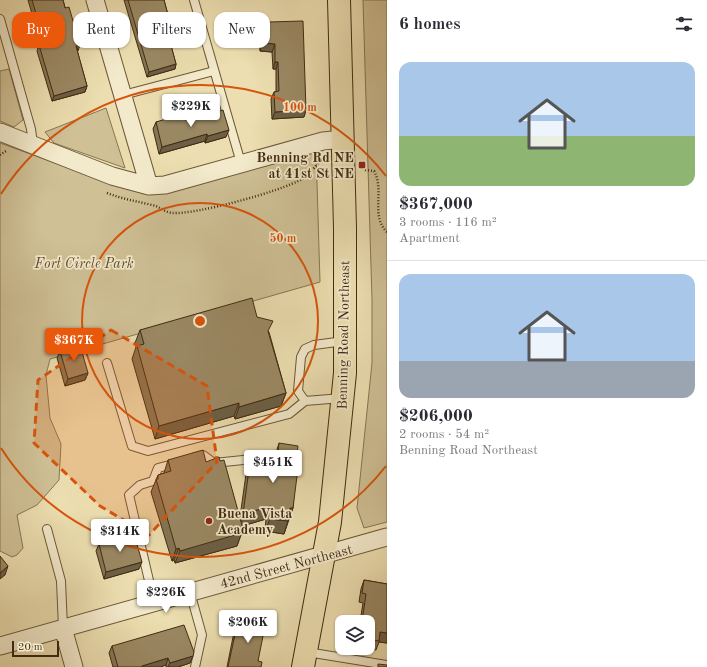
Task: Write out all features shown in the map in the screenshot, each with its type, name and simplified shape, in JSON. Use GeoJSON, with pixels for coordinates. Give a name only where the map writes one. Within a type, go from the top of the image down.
{"type":"FeatureCollection","features":[{"type":"Feature","properties":{"kind":"main road","name":"Benning Road Northeast"},"geometry":{"type":"LineString","coordinates":[[304,660],[325,555],[337,468],[343,398],[345,341],[343,139],[339,0]]}},
{"type":"Feature","properties":{"kind":"street"},"geometry":{"type":"LineString","coordinates":[[95,0],[149,186]]}},
{"type":"Feature","properties":{"kind":"street"},"geometry":{"type":"LineString","coordinates":[[0,132],[112,176],[149,186],[165,185],[323,141],[343,139]]}},
{"type":"Feature","properties":{"kind":"street","name":"42nd Street Northeast"},"geometry":{"type":"LineString","coordinates":[[0,646],[387,537]]}},
{"type":"Feature","properties":{"kind":"street"},"geometry":{"type":"LineString","coordinates":[[62,628],[74,667]]}},
{"type":"Feature","properties":{"kind":"lane"},"geometry":{"type":"LineString","coordinates":[[194,0],[241,163]]}},
{"type":"Feature","properties":{"kind":"lane"},"geometry":{"type":"LineString","coordinates":[[0,19],[31,129],[33,144]]}},
{"type":"Feature","properties":{"kind":"lane"},"geometry":{"type":"LineString","coordinates":[[123,95],[214,71]]}},
{"type":"Feature","properties":{"kind":"lane"},"geometry":{"type":"LineString","coordinates":[[305,401],[298,391],[301,357],[305,349],[314,345],[345,341]]}},
{"type":"Feature","properties":{"kind":"lane"},"geometry":{"type":"LineString","coordinates":[[107,363],[132,446],[148,452],[289,414],[305,401],[343,398]]}},
{"type":"Feature","properties":{"kind":"lane"},"geometry":{"type":"LineString","coordinates":[[154,602],[129,495],[140,485],[153,481],[158,468],[203,455],[214,463],[253,459]]}},
{"type":"Feature","properties":{"kind":"lane"},"geometry":{"type":"LineString","coordinates":[[47,529],[61,582],[62,628]]}},
{"type":"Feature","properties":{"kind":"lane"},"geometry":{"type":"LineString","coordinates":[[190,592],[202,635],[195,667]]}},
{"type":"Feature","properties":{"kind":"lane"},"geometry":{"type":"LineString","coordinates":[[304,660],[387,665]]}},
{"type":"Feature","properties":{"kind":"path"},"geometry":{"type":"LineString","coordinates":[[365,170],[374,171],[376,176],[379,187],[379,216],[381,226],[387,232]]}},
{"type":"Feature","properties":{"kind":"highlighted area"},"geometry":{"type":"Polygon","coordinates":[[[111,330],[207,386],[217,462],[149,535],[100,506],[34,443],[38,380],[111,330]]]}},
{"type":"Feature","properties":{"kind":"green space"},"geometry":{"type":"Polygon","coordinates":[[[363,0],[387,0],[387,522],[364,528],[357,508],[372,363],[372,300],[363,0]]]}},
{"type":"Feature","properties":{"kind":"green space"},"geometry":{"type":"Polygon","coordinates":[[[9,69],[23,120],[14,127],[0,121],[0,71],[9,69]]]}},
{"type":"Feature","properties":{"kind":"green space"},"geometry":{"type":"Polygon","coordinates":[[[106,108],[125,168],[54,143],[45,132],[106,108]]]}},
{"type":"Feature","properties":{"kind":"green space","name":"Fort Circle Park"},"geometry":{"type":"Polygon","coordinates":[[[0,143],[116,185],[158,194],[316,149],[320,282],[50,359],[46,375],[50,418],[61,444],[59,480],[37,505],[17,515],[23,548],[17,555],[12,557],[0,551],[0,143]]]}},
{"type":"Feature","properties":{"kind":"building"},"geometry":{"type":"Polygon","coordinates":[[[32,0],[63,0],[65,8],[69,7],[73,21],[73,48],[77,48],[87,86],[54,96],[40,48],[65,48],[65,12],[36,12],[32,0]]]}},
{"type":"Feature","properties":{"kind":"building"},"geometry":{"type":"Polygon","coordinates":[[[128,0],[164,0],[167,12],[138,12],[138,34],[128,0]]]}},
{"type":"Feature","properties":{"kind":"building"},"geometry":{"type":"Polygon","coordinates":[[[303,21],[306,110],[275,112],[274,92],[279,91],[278,62],[275,62],[275,44],[270,44],[270,22],[303,21]]]}},
{"type":"Feature","properties":{"kind":"building"},"geometry":{"type":"Polygon","coordinates":[[[142,48],[172,48],[176,64],[149,72],[142,48]]]}},
{"type":"Feature","properties":{"kind":"building"},"geometry":{"type":"Polygon","coordinates":[[[223,110],[229,130],[208,136],[207,134],[162,147],[156,122],[183,114],[185,120],[191,120],[223,110]]]}},
{"type":"Feature","properties":{"kind":"building"},"geometry":{"type":"Polygon","coordinates":[[[252,298],[257,317],[273,321],[268,331],[286,393],[239,407],[239,403],[159,426],[137,346],[144,344],[140,330],[252,298]]]}},
{"type":"Feature","properties":{"kind":"building"},"geometry":{"type":"Polygon","coordinates":[[[80,345],[88,373],[68,379],[60,351],[80,345]]]}},
{"type":"Feature","properties":{"kind":"building"},"geometry":{"type":"Polygon","coordinates":[[[279,443],[298,446],[295,468],[298,468],[293,508],[290,508],[288,521],[270,519],[271,506],[243,514],[250,462],[274,465],[277,463],[279,443]]]}},
{"type":"Feature","properties":{"kind":"building"},"geometry":{"type":"Polygon","coordinates":[[[203,450],[206,462],[219,457],[220,461],[224,460],[243,529],[241,529],[242,533],[180,551],[179,548],[176,549],[156,479],[158,479],[158,475],[171,471],[168,460],[203,450]]]}},
{"type":"Feature","properties":{"kind":"building"},"geometry":{"type":"Polygon","coordinates":[[[134,534],[142,562],[106,572],[99,544],[134,534]]]}},
{"type":"Feature","properties":{"kind":"building"},"geometry":{"type":"Polygon","coordinates":[[[0,556],[8,566],[0,573],[0,556]]]}},
{"type":"Feature","properties":{"kind":"building"},"geometry":{"type":"Polygon","coordinates":[[[364,580],[387,584],[387,633],[380,632],[379,641],[375,640],[375,615],[363,615],[366,594],[362,593],[364,580]]]}},
{"type":"Feature","properties":{"kind":"building"},"geometry":{"type":"Polygon","coordinates":[[[245,617],[266,621],[258,661],[262,662],[261,667],[228,667],[236,630],[242,631],[245,617]]]}},
{"type":"Feature","properties":{"kind":"building"},"geometry":{"type":"Polygon","coordinates":[[[184,625],[194,652],[193,656],[170,663],[168,658],[142,667],[118,667],[112,646],[184,625]]]}},
{"type":"Feature","properties":{"kind":"building"},"geometry":{"type":"Polygon","coordinates":[[[378,664],[387,665],[387,667],[378,667],[378,664]]]}},
{"type":"Feature","properties":{"kind":"place","name":"Benning Rd NE at 41st St NE"},"geometry":{"type":"Point","coordinates":[362,165]}},
{"type":"Feature","properties":{"kind":"place","name":"Buena Vista Academy"},"geometry":{"type":"Point","coordinates":[209,521]}}]}
